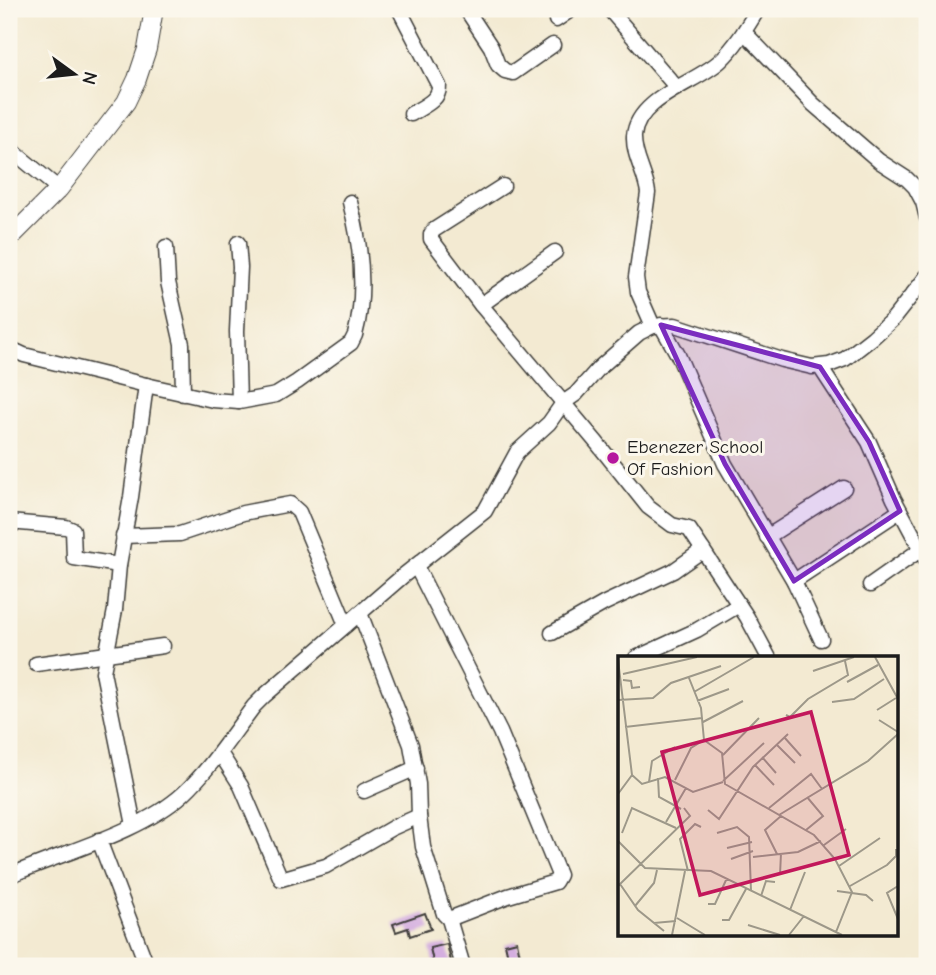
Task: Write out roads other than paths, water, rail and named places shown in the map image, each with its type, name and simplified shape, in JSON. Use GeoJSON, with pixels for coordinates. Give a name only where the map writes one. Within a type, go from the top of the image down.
{"type":"FeatureCollection","features":[{"type":"Feature","properties":{"kind":"street"},"geometry":{"type":"LineString","coordinates":[[9,239],[58,189],[126,102],[147,49],[154,9]]}},
{"type":"Feature","properties":{"kind":"street"},"geometry":{"type":"LineString","coordinates":[[399,9],[439,86],[435,99],[411,114]]}},
{"type":"Feature","properties":{"kind":"street"},"geometry":{"type":"LineString","coordinates":[[466,9],[491,47],[498,65],[505,71],[513,73],[553,45]]}},
{"type":"Feature","properties":{"kind":"street"},"geometry":{"type":"LineString","coordinates":[[555,20],[572,9]]}},
{"type":"Feature","properties":{"kind":"street"},"geometry":{"type":"LineString","coordinates":[[609,9],[677,88]]}},
{"type":"Feature","properties":{"kind":"street"},"geometry":{"type":"LineString","coordinates":[[758,9],[735,46],[719,62],[650,107],[637,125],[634,133],[636,153],[647,182],[648,193],[636,277],[639,292],[678,355],[725,464],[794,581],[821,639]]}},
{"type":"Feature","properties":{"kind":"street"},"geometry":{"type":"LineString","coordinates":[[744,32],[813,104],[879,161],[915,187],[927,218]]}},
{"type":"Feature","properties":{"kind":"street"},"geometry":{"type":"LineString","coordinates":[[9,148],[58,189]]}},
{"type":"Feature","properties":{"kind":"street"},"geometry":{"type":"LineString","coordinates":[[503,186],[430,234],[431,239],[481,305],[648,507],[671,526],[689,529],[739,605],[765,656]]}},
{"type":"Feature","properties":{"kind":"street"},"geometry":{"type":"LineString","coordinates":[[9,348],[24,355],[213,400],[239,402],[276,395],[351,342],[355,335],[361,279],[357,230],[350,202]]}},
{"type":"Feature","properties":{"kind":"street"},"geometry":{"type":"LineString","coordinates":[[239,243],[239,402]]}},
{"type":"Feature","properties":{"kind":"street"},"geometry":{"type":"LineString","coordinates":[[166,247],[168,282],[182,344],[183,394]]}},
{"type":"Feature","properties":{"kind":"street"},"geometry":{"type":"LineString","coordinates":[[481,305],[555,252]]}},
{"type":"Feature","properties":{"kind":"street"},"geometry":{"type":"LineString","coordinates":[[9,876],[134,825],[158,813],[181,796],[202,776],[254,706],[360,612],[485,511],[517,452],[549,422],[563,403],[576,394],[599,368],[639,332],[657,325],[675,325],[782,360],[820,367],[845,359],[872,338],[893,319],[927,276]]}},
{"type":"Feature","properties":{"kind":"street"},"geometry":{"type":"LineString","coordinates":[[820,367],[869,442],[924,556],[870,585]]}},
{"type":"Feature","properties":{"kind":"street"},"geometry":{"type":"LineString","coordinates":[[134,825],[103,672],[131,497],[145,385]]}},
{"type":"Feature","properties":{"kind":"street"},"geometry":{"type":"LineString","coordinates":[[766,537],[844,488]]}},
{"type":"Feature","properties":{"kind":"street"},"geometry":{"type":"LineString","coordinates":[[123,536],[180,534],[243,513],[290,504],[299,512],[346,625]]}},
{"type":"Feature","properties":{"kind":"street"},"geometry":{"type":"LineString","coordinates":[[794,581],[900,511]]}},
{"type":"Feature","properties":{"kind":"street"},"geometry":{"type":"LineString","coordinates":[[9,522],[66,527],[73,530],[74,558],[119,565]]}},
{"type":"Feature","properties":{"kind":"street"},"geometry":{"type":"LineString","coordinates":[[552,633],[605,603],[673,571],[703,550]]}},
{"type":"Feature","properties":{"kind":"street"},"geometry":{"type":"LineString","coordinates":[[416,566],[499,732],[559,875],[555,882],[508,896],[449,919]]}},
{"type":"Feature","properties":{"kind":"street"},"geometry":{"type":"LineString","coordinates":[[640,656],[697,630],[739,605]]}},
{"type":"Feature","properties":{"kind":"street"},"geometry":{"type":"LineString","coordinates":[[360,612],[411,745],[424,847],[463,966]]}},
{"type":"Feature","properties":{"kind":"street"},"geometry":{"type":"LineString","coordinates":[[36,664],[163,646]]}},
{"type":"Feature","properties":{"kind":"street"},"geometry":{"type":"LineString","coordinates":[[220,753],[241,786],[281,879],[326,866],[391,828],[419,816]]}},
{"type":"Feature","properties":{"kind":"street"},"geometry":{"type":"LineString","coordinates":[[364,791],[416,768]]}},
{"type":"Feature","properties":{"kind":"street"},"geometry":{"type":"LineString","coordinates":[[99,840],[147,966]]}},
{"type":"Feature","properties":{"kind":"place","name":"Ebenezer School Of Fashion"},"geometry":{"type":"Point","coordinates":[613,458]}}]}
